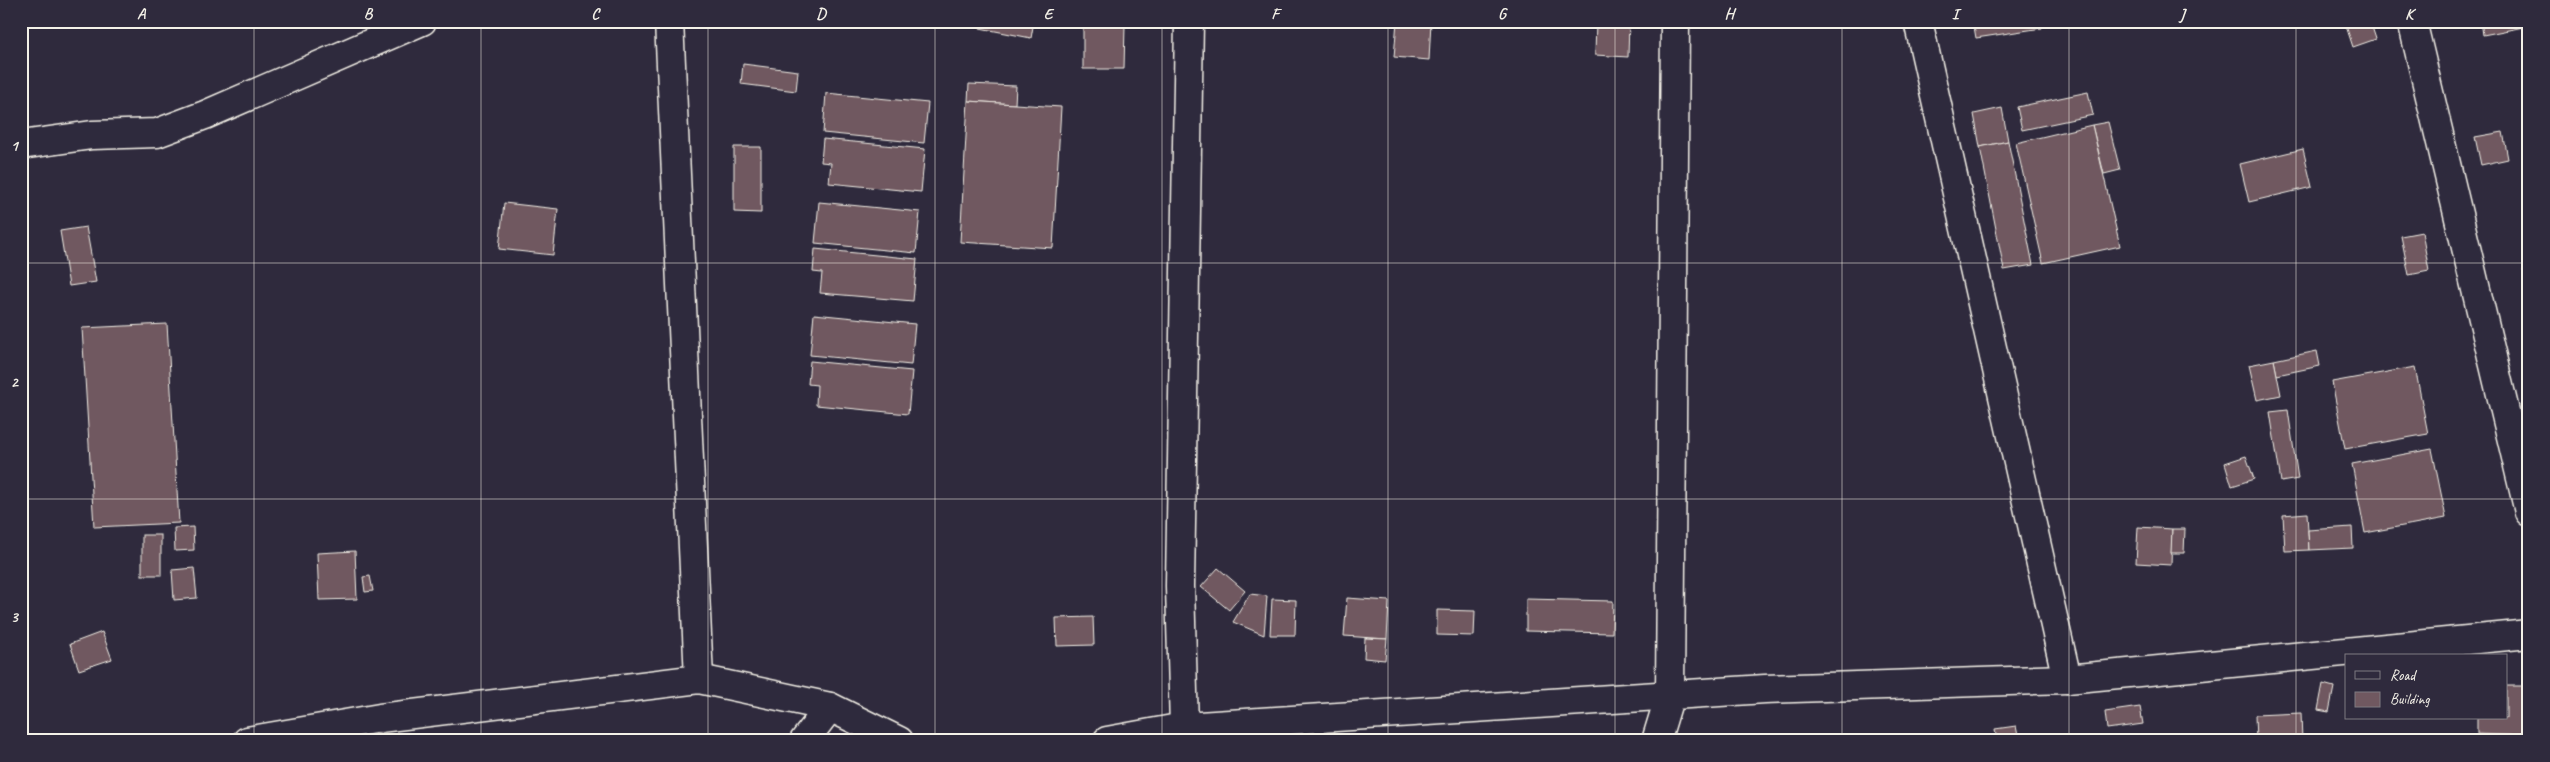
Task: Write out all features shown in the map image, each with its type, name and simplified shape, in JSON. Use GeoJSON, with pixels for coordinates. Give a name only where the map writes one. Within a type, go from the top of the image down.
{"type":"FeatureCollection","features":[{"type":"Feature","properties":{"kind":"street"},"geometry":{"type":"LineString","coordinates":[[21,145],[92,135],[157,133],[205,115],[422,21]]}},
{"type":"Feature","properties":{"kind":"street"},"geometry":{"type":"LineString","coordinates":[[669,21],[699,679]]}},
{"type":"Feature","properties":{"kind":"street"},"geometry":{"type":"LineString","coordinates":[[1184,727],[1180,586],[1189,21]]}},
{"type":"Feature","properties":{"kind":"street"},"geometry":{"type":"LineString","coordinates":[[1656,741],[1670,695],[1675,21]]}},
{"type":"Feature","properties":{"kind":"street"},"geometry":{"type":"LineString","coordinates":[[1918,21],[2067,679]]}},
{"type":"Feature","properties":{"kind":"street"},"geometry":{"type":"LineString","coordinates":[[2412,21],[2529,512]]}},
{"type":"Feature","properties":{"kind":"street"},"geometry":{"type":"LineString","coordinates":[[1107,741],[1184,727],[1670,695],[1765,689],[2067,679],[2529,634]]}},
{"type":"Feature","properties":{"kind":"street"},"geometry":{"type":"LineString","coordinates":[[247,741],[380,718],[699,679],[830,707],[899,741]]}},
{"type":"Feature","properties":{"kind":"street"},"geometry":{"type":"LineString","coordinates":[[804,741],[830,707]]}},
{"type":"Feature","properties":{"kind":"building"},"geometry":{"type":"Polygon","coordinates":[[[982,21],[1034,21],[1031,38],[980,28],[982,21]]]}},
{"type":"Feature","properties":{"kind":"building"},"geometry":{"type":"Polygon","coordinates":[[[1397,21],[1431,21],[1429,60],[1394,57],[1397,21]]]}},
{"type":"Feature","properties":{"kind":"building"},"geometry":{"type":"Polygon","coordinates":[[[1596,21],[1629,21],[1628,57],[1595,55],[1596,21]]]}},
{"type":"Feature","properties":{"kind":"building"},"geometry":{"type":"Polygon","coordinates":[[[1973,21],[2041,21],[2042,28],[1976,38],[1973,21]]]}},
{"type":"Feature","properties":{"kind":"building"},"geometry":{"type":"Polygon","coordinates":[[[2351,21],[2370,21],[2376,39],[2353,47],[2345,23],[2351,21]]]}},
{"type":"Feature","properties":{"kind":"building"},"geometry":{"type":"Polygon","coordinates":[[[2481,21],[2529,21],[2529,26],[2483,35],[2481,21]]]}},
{"type":"Feature","properties":{"kind":"building"},"geometry":{"type":"Polygon","coordinates":[[[1083,24],[1125,25],[1124,69],[1083,69],[1083,24]]]}},
{"type":"Feature","properties":{"kind":"building"},"geometry":{"type":"Polygon","coordinates":[[[743,64],[798,71],[796,91],[741,84],[743,64]]]}},
{"type":"Feature","properties":{"kind":"building"},"geometry":{"type":"Polygon","coordinates":[[[969,84],[1016,86],[1015,104],[968,101],[969,84]]]}},
{"type":"Feature","properties":{"kind":"building"},"geometry":{"type":"Polygon","coordinates":[[[2088,92],[2093,115],[2022,130],[2017,107],[2088,92]]]}},
{"type":"Feature","properties":{"kind":"building"},"geometry":{"type":"Polygon","coordinates":[[[826,93],[928,103],[924,143],[823,133],[826,93]]]}},
{"type":"Feature","properties":{"kind":"building"},"geometry":{"type":"Polygon","coordinates":[[[968,101],[1061,107],[1053,248],[960,242],[968,101]]]}},
{"type":"Feature","properties":{"kind":"building"},"geometry":{"type":"Polygon","coordinates":[[[2002,108],[2008,141],[1980,147],[1974,114],[2002,108]]]}},
{"type":"Feature","properties":{"kind":"building"},"geometry":{"type":"Polygon","coordinates":[[[2108,122],[2120,170],[2104,174],[2092,125],[2108,122]]]}},
{"type":"Feature","properties":{"kind":"building"},"geometry":{"type":"Polygon","coordinates":[[[2092,125],[2120,246],[2043,263],[2016,143],[2092,125]]]}},
{"type":"Feature","properties":{"kind":"building"},"geometry":{"type":"Polygon","coordinates":[[[2503,132],[2508,159],[2481,165],[2475,137],[2503,132]]]}},
{"type":"Feature","properties":{"kind":"building"},"geometry":{"type":"Polygon","coordinates":[[[823,139],[925,149],[921,192],[829,183],[831,163],[821,162],[823,139]]]}},
{"type":"Feature","properties":{"kind":"building"},"geometry":{"type":"Polygon","coordinates":[[[2008,141],[2033,265],[2004,270],[1980,147],[2008,141]]]}},
{"type":"Feature","properties":{"kind":"building"},"geometry":{"type":"Polygon","coordinates":[[[734,147],[761,147],[761,213],[734,212],[734,147]]]}},
{"type":"Feature","properties":{"kind":"building"},"geometry":{"type":"Polygon","coordinates":[[[2303,149],[2312,187],[2249,202],[2240,164],[2303,149]]]}},
{"type":"Feature","properties":{"kind":"building"},"geometry":{"type":"Polygon","coordinates":[[[819,202],[920,212],[916,253],[815,243],[819,202]]]}},
{"type":"Feature","properties":{"kind":"building"},"geometry":{"type":"Polygon","coordinates":[[[504,203],[558,209],[553,255],[499,249],[504,203]]]}},
{"type":"Feature","properties":{"kind":"building"},"geometry":{"type":"Polygon","coordinates":[[[86,227],[96,282],[69,286],[60,231],[86,227]]]}},
{"type":"Feature","properties":{"kind":"building"},"geometry":{"type":"Polygon","coordinates":[[[2422,232],[2429,271],[2409,275],[2401,236],[2422,232]]]}},
{"type":"Feature","properties":{"kind":"building"},"geometry":{"type":"Polygon","coordinates":[[[815,249],[917,259],[913,301],[820,293],[822,273],[813,272],[815,249]]]}},
{"type":"Feature","properties":{"kind":"building"},"geometry":{"type":"Polygon","coordinates":[[[2529,269],[2529,299],[2523,270],[2529,269]]]}},
{"type":"Feature","properties":{"kind":"building"},"geometry":{"type":"Polygon","coordinates":[[[814,314],[915,324],[911,365],[810,355],[814,314]]]}},
{"type":"Feature","properties":{"kind":"building"},"geometry":{"type":"Polygon","coordinates":[[[167,324],[179,523],[94,527],[82,328],[167,324]]]}},
{"type":"Feature","properties":{"kind":"building"},"geometry":{"type":"Polygon","coordinates":[[[2317,351],[2320,366],[2277,375],[2274,360],[2317,351]]]}},
{"type":"Feature","properties":{"kind":"building"},"geometry":{"type":"Polygon","coordinates":[[[2274,360],[2281,395],[2257,400],[2249,365],[2274,360]]]}},
{"type":"Feature","properties":{"kind":"building"},"geometry":{"type":"Polygon","coordinates":[[[810,361],[912,371],[908,414],[816,405],[817,385],[808,384],[810,361]]]}},
{"type":"Feature","properties":{"kind":"building"},"geometry":{"type":"Polygon","coordinates":[[[2415,367],[2428,434],[2345,449],[2332,382],[2415,367]]]}},
{"type":"Feature","properties":{"kind":"building"},"geometry":{"type":"Polygon","coordinates":[[[2288,410],[2298,479],[2281,482],[2270,412],[2288,410]]]}},
{"type":"Feature","properties":{"kind":"building"},"geometry":{"type":"Polygon","coordinates":[[[2432,449],[2446,518],[2365,533],[2352,464],[2432,449]]]}},
{"type":"Feature","properties":{"kind":"building"},"geometry":{"type":"Polygon","coordinates":[[[2246,456],[2254,479],[2232,486],[2225,463],[2246,456]]]}},
{"type":"Feature","properties":{"kind":"building"},"geometry":{"type":"Polygon","coordinates":[[[2307,513],[2309,550],[2285,551],[2283,515],[2307,513]]]}},
{"type":"Feature","properties":{"kind":"building"},"geometry":{"type":"Polygon","coordinates":[[[193,527],[194,550],[175,551],[174,528],[193,527]]]}},
{"type":"Feature","properties":{"kind":"building"},"geometry":{"type":"Polygon","coordinates":[[[2138,527],[2172,529],[2171,565],[2136,563],[2138,527]]]}},
{"type":"Feature","properties":{"kind":"building"},"geometry":{"type":"Polygon","coordinates":[[[2352,527],[2353,548],[2309,550],[2308,530],[2352,527]]]}},
{"type":"Feature","properties":{"kind":"building"},"geometry":{"type":"Polygon","coordinates":[[[2172,529],[2185,529],[2184,553],[2171,553],[2172,529]]]}},
{"type":"Feature","properties":{"kind":"building"},"geometry":{"type":"Polygon","coordinates":[[[142,535],[161,535],[161,575],[142,575],[142,535]]]}},
{"type":"Feature","properties":{"kind":"building"},"geometry":{"type":"Polygon","coordinates":[[[355,551],[357,599],[319,600],[317,553],[355,551]]]}},
{"type":"Feature","properties":{"kind":"building"},"geometry":{"type":"Polygon","coordinates":[[[194,568],[197,598],[174,600],[172,570],[194,568]]]}},
{"type":"Feature","properties":{"kind":"building"},"geometry":{"type":"Polygon","coordinates":[[[1218,568],[1245,591],[1229,610],[1201,587],[1218,568]]]}},
{"type":"Feature","properties":{"kind":"building"},"geometry":{"type":"Polygon","coordinates":[[[370,576],[373,591],[365,592],[363,577],[370,576]]]}},
{"type":"Feature","properties":{"kind":"building"},"geometry":{"type":"Polygon","coordinates":[[[1250,594],[1267,596],[1264,635],[1233,622],[1250,594]]]}},
{"type":"Feature","properties":{"kind":"building"},"geometry":{"type":"Polygon","coordinates":[[[1347,598],[1389,601],[1387,639],[1344,636],[1347,598]]]}},
{"type":"Feature","properties":{"kind":"building"},"geometry":{"type":"Polygon","coordinates":[[[1272,599],[1296,600],[1295,635],[1270,635],[1272,599]]]}},
{"type":"Feature","properties":{"kind":"building"},"geometry":{"type":"Polygon","coordinates":[[[1526,599],[1613,601],[1612,633],[1526,631],[1526,599]]]}},
{"type":"Feature","properties":{"kind":"building"},"geometry":{"type":"Polygon","coordinates":[[[1437,610],[1475,611],[1474,636],[1437,635],[1437,610]]]}},
{"type":"Feature","properties":{"kind":"building"},"geometry":{"type":"Polygon","coordinates":[[[1093,617],[1094,645],[1057,646],[1056,618],[1093,617]]]}},
{"type":"Feature","properties":{"kind":"building"},"geometry":{"type":"Polygon","coordinates":[[[102,632],[112,659],[79,670],[70,644],[102,632]]]}},
{"type":"Feature","properties":{"kind":"building"},"geometry":{"type":"Polygon","coordinates":[[[1365,638],[1387,639],[1385,660],[1364,658],[1365,638]]]}},
{"type":"Feature","properties":{"kind":"building"},"geometry":{"type":"Polygon","coordinates":[[[2323,684],[2334,687],[2329,712],[2318,710],[2323,684]]]}},
{"type":"Feature","properties":{"kind":"building"},"geometry":{"type":"Polygon","coordinates":[[[2508,686],[2529,686],[2529,736],[2477,734],[2477,720],[2508,720],[2508,686]]]}},
{"type":"Feature","properties":{"kind":"building"},"geometry":{"type":"Polygon","coordinates":[[[2140,707],[2143,724],[2107,729],[2105,712],[2140,707]]]}},
{"type":"Feature","properties":{"kind":"building"},"geometry":{"type":"Polygon","coordinates":[[[2301,713],[2302,741],[2256,741],[2255,715],[2301,713]]]}},
{"type":"Feature","properties":{"kind":"building"},"geometry":{"type":"Polygon","coordinates":[[[2016,726],[2019,741],[1997,741],[1995,729],[2016,726]]]}}]}
